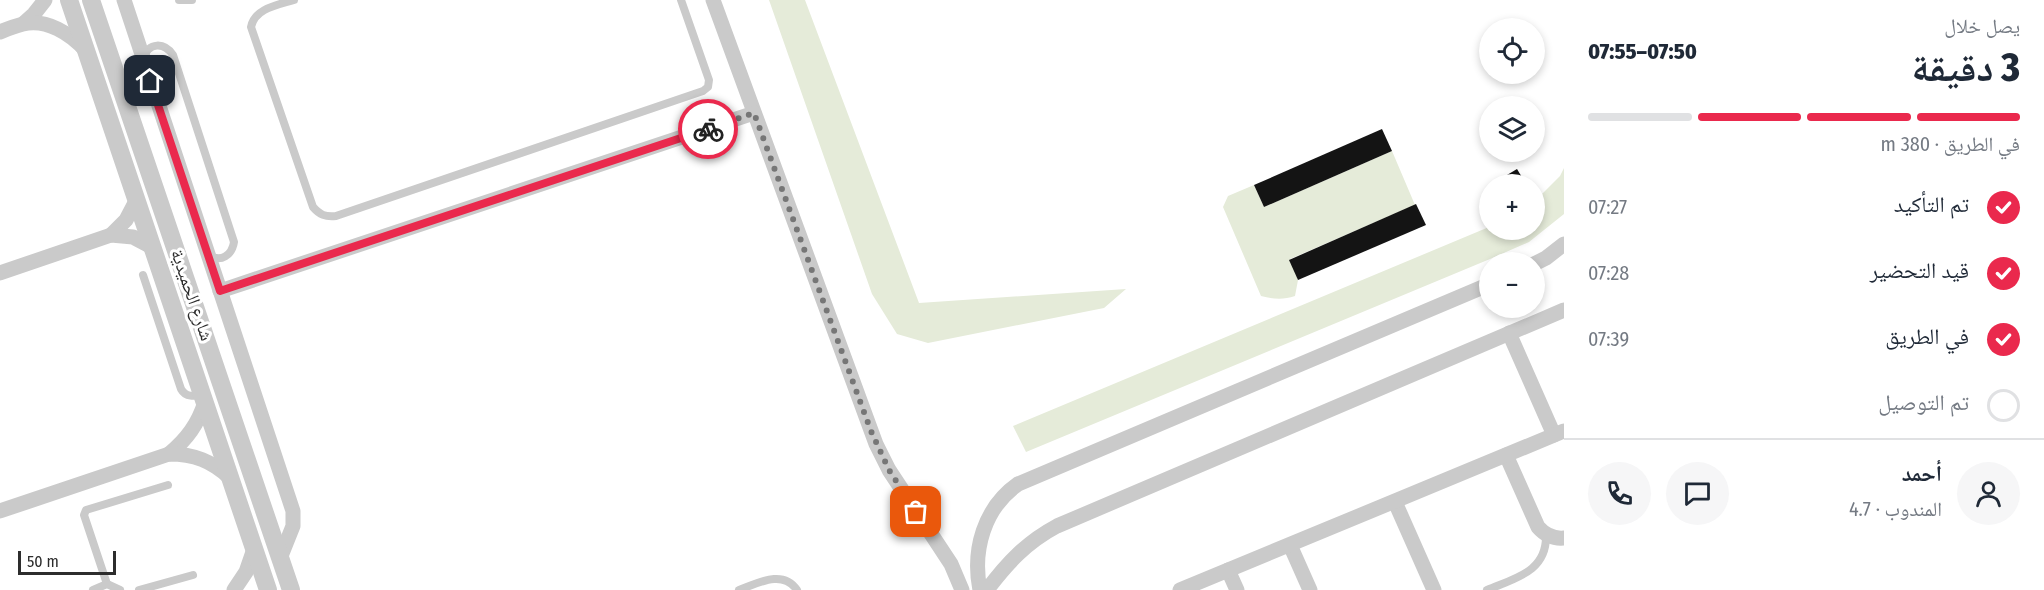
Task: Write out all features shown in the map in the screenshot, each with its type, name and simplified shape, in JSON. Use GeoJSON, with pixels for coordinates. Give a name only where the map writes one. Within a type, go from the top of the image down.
{"type":"FeatureCollection","features":[{"type":"Feature","properties":{"kind":"street"},"geometry":{"type":"LineString","coordinates":[[24,23],[45,0]]}},
{"type":"Feature","properties":{"kind":"street","name":"شارع الحميدية"},"geometry":{"type":"LineString","coordinates":[[69,0],[268,590]]}},
{"type":"Feature","properties":{"kind":"street","name":"شارع الحميدية"},"geometry":{"type":"LineString","coordinates":[[92,0],[291,590]]}},
{"type":"Feature","properties":{"kind":"street"},"geometry":{"type":"LineString","coordinates":[[124,0],[293,511],[293,526],[281,556]]}},
{"type":"Feature","properties":{"kind":"street"},"geometry":{"type":"LineString","coordinates":[[713,0],[876,444],[889,470],[951,564],[962,590]]}},
{"type":"Feature","properties":{"kind":"street"},"geometry":{"type":"LineString","coordinates":[[0,32],[24,23],[36,23],[59,29],[78,42],[86,51]]}},
{"type":"Feature","properties":{"kind":"street"},"geometry":{"type":"LineString","coordinates":[[220,291],[754,113]]}},
{"type":"Feature","properties":{"kind":"street"},"geometry":{"type":"LineString","coordinates":[[111,235],[126,220],[136,201]]}},
{"type":"Feature","properties":{"kind":"street"},"geometry":{"type":"LineString","coordinates":[[0,273],[111,235],[133,237],[152,247]]}},
{"type":"Feature","properties":{"kind":"street"},"geometry":{"type":"LineString","coordinates":[[1545,258],[1564,244]]}},
{"type":"Feature","properties":{"kind":"street"},"geometry":{"type":"LineString","coordinates":[[980,590],[977,568],[978,545],[997,502],[1018,484],[1479,289]]}},
{"type":"Feature","properties":{"kind":"street"},"geometry":{"type":"LineString","coordinates":[[987,590],[1017,553],[1056,526],[1564,310]]}},
{"type":"Feature","properties":{"kind":"street"},"geometry":{"type":"LineString","coordinates":[[1180,590],[1559,433],[1509,333]]}},
{"type":"Feature","properties":{"kind":"street"},"geometry":{"type":"LineString","coordinates":[[170,454],[195,426],[204,398]]}},
{"type":"Feature","properties":{"kind":"street"},"geometry":{"type":"LineString","coordinates":[[0,511],[170,454],[196,456],[220,469],[230,478]]}},
{"type":"Feature","properties":{"kind":"street"},"geometry":{"type":"LineString","coordinates":[[1506,455],[1538,527],[1552,538],[1564,538]]}},
{"type":"Feature","properties":{"kind":"street"},"geometry":{"type":"LineString","coordinates":[[1395,502],[1434,590]]}},
{"type":"Feature","properties":{"kind":"street"},"geometry":{"type":"LineString","coordinates":[[951,564],[961,560],[978,545]]}},
{"type":"Feature","properties":{"kind":"street"},"geometry":{"type":"LineString","coordinates":[[1290,545],[1310,590]]}},
{"type":"Feature","properties":{"kind":"street"},"geometry":{"type":"LineString","coordinates":[[234,590],[246,572],[254,549]]}},
{"type":"Feature","properties":{"kind":"street"},"geometry":{"type":"LineString","coordinates":[[951,564],[980,590]]}},
{"type":"Feature","properties":{"kind":"street"},"geometry":{"type":"LineString","coordinates":[[1228,570],[1238,590]]}},
{"type":"Feature","properties":{"kind":"lane"},"geometry":{"type":"LineString","coordinates":[[179,0],[192,0]]}},
{"type":"Feature","properties":{"kind":"lane"},"geometry":{"type":"LineString","coordinates":[[294,0],[259,13],[253,19],[251,27],[313,207],[327,217],[336,216],[703,92],[710,80],[681,0]]}},
{"type":"Feature","properties":{"kind":"lane"},"geometry":{"type":"LineString","coordinates":[[143,59],[152,46],[161,45],[168,48],[177,65],[234,242],[233,249],[228,255],[214,258],[207,255]]}},
{"type":"Feature","properties":{"kind":"lane"},"geometry":{"type":"LineString","coordinates":[[143,275],[181,389],[183,393],[190,396],[204,398]]}},
{"type":"Feature","properties":{"kind":"lane"},"geometry":{"type":"LineString","coordinates":[[120,590],[107,584],[84,515],[86,510],[168,485]]}},
{"type":"Feature","properties":{"kind":"lane"},"geometry":{"type":"LineString","coordinates":[[1487,590],[1532,569],[1544,554],[1546,535]]}},
{"type":"Feature","properties":{"kind":"lane"},"geometry":{"type":"LineString","coordinates":[[140,590],[193,575]]}},
{"type":"Feature","properties":{"kind":"lane"},"geometry":{"type":"LineString","coordinates":[[739,590],[775,578],[791,583],[797,590]]}},
{"type":"Feature","properties":{"kind":"lane"},"geometry":{"type":"LineString","coordinates":[[93,590],[107,584]]}},
{"type":"Feature","properties":{"kind":"green space"},"geometry":{"type":"Polygon","coordinates":[[[769,0],[805,0],[919,303],[1126,289],[1104,308],[928,343],[897,334],[872,294],[769,0]]]}},
{"type":"Feature","properties":{"kind":"green space"},"geometry":{"type":"Polygon","coordinates":[[[1392,151],[1415,205],[1290,259],[1298,280],[1295,296],[1278,299],[1261,296],[1223,207],[1228,196],[1254,185],[1264,207],[1392,151]]]}},
{"type":"Feature","properties":{"kind":"green space"},"geometry":{"type":"Polygon","coordinates":[[[1564,168],[1564,214],[1545,229],[1545,191],[1560,176],[1564,168]]]}},
{"type":"Feature","properties":{"kind":"green space"},"geometry":{"type":"Polygon","coordinates":[[[1479,231],[1479,240],[1532,240],[1506,252],[1479,252],[1479,264],[1026,452],[1013,426],[1479,231]]]}},
{"type":"Feature","properties":{"kind":"building"},"geometry":{"type":"Polygon","coordinates":[[[1382,129],[1392,151],[1264,207],[1254,185],[1382,129]]]}},
{"type":"Feature","properties":{"kind":"building"},"geometry":{"type":"Polygon","coordinates":[[[1517,169],[1520,174],[1509,174],[1517,169]]]}},
{"type":"Feature","properties":{"kind":"building"},"geometry":{"type":"Polygon","coordinates":[[[1416,204],[1426,225],[1298,280],[1289,260],[1416,204]]]}},
{"type":"Feature","properties":{"kind":"way so far"},"geometry":{"type":"LineString","coordinates":[[708,129],[754,113],[876,444],[889,470],[916,512]]}},
{"type":"Feature","properties":{"kind":"route"},"geometry":{"type":"LineString","coordinates":[[150,81],[220,291],[708,129]]}}]}
